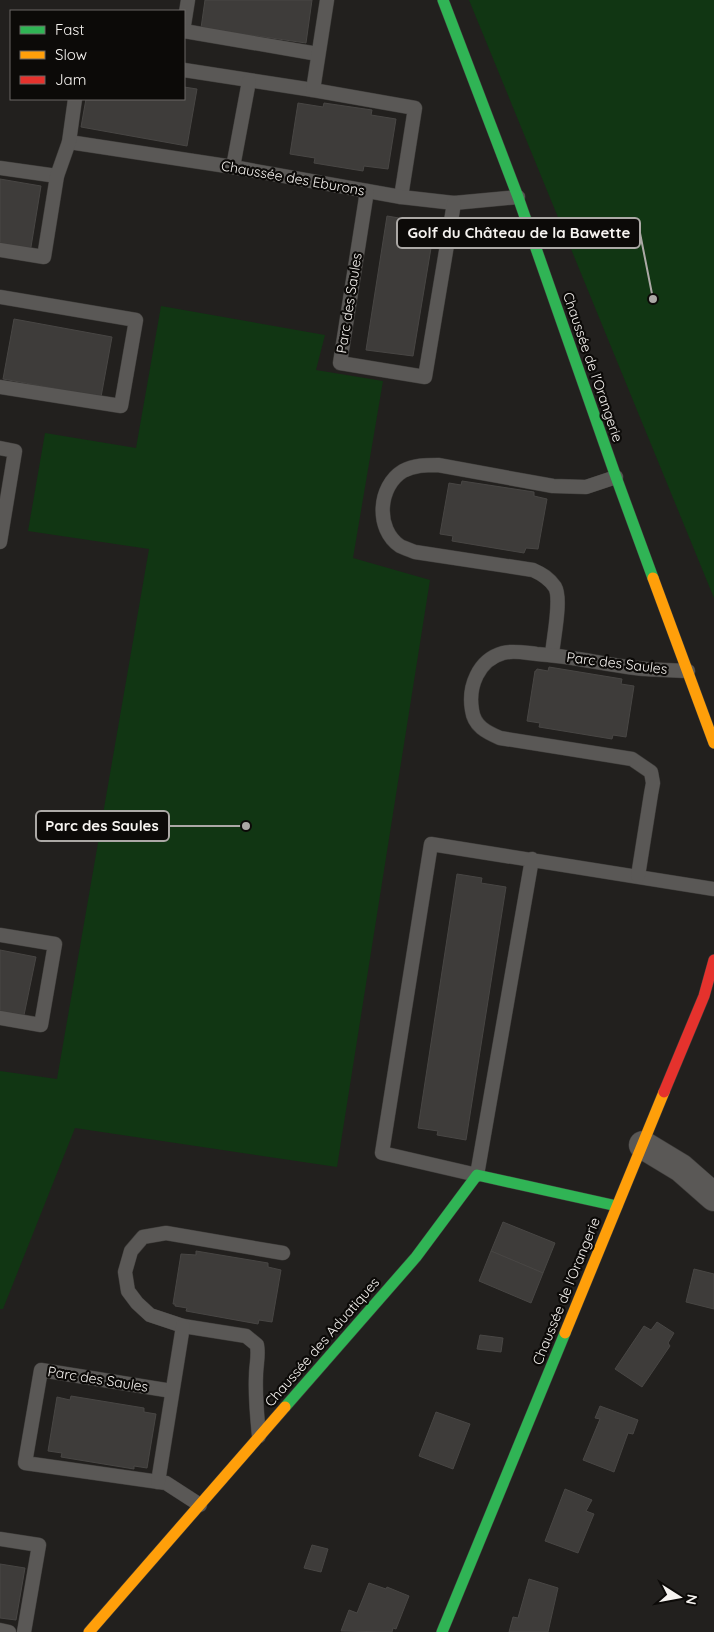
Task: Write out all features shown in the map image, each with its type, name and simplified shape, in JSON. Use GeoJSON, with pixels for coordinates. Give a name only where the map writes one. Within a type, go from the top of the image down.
{"type":"FeatureCollection","features":[{"type":"Feature","properties":{"kind":"street","name":"Chaussée de l'Orangerie"},"geometry":{"type":"LineString","coordinates":[[443,0],[518,197],[616,477],[714,743]]}},
{"type":"Feature","properties":{"kind":"street","name":"Chaussée de l'Orangerie"},"geometry":{"type":"LineString","coordinates":[[442,1632],[704,996],[714,960]]}},
{"type":"Feature","properties":{"kind":"street"},"geometry":{"type":"LineString","coordinates":[[643,1145],[681,1168],[714,1197]]}},
{"type":"Feature","properties":{"kind":"street"},"geometry":{"type":"LineString","coordinates":[[477,1175],[617,1206]]}},
{"type":"Feature","properties":{"kind":"street","name":"Chaussée des Aduatiques"},"geometry":{"type":"LineString","coordinates":[[89,1632],[416,1257],[477,1175]]}},
{"type":"Feature","properties":{"kind":"lane"},"geometry":{"type":"LineString","coordinates":[[185,19],[188,0]]}},
{"type":"Feature","properties":{"kind":"lane"},"geometry":{"type":"LineString","coordinates":[[312,90],[327,0]]}},
{"type":"Feature","properties":{"kind":"lane"},"geometry":{"type":"LineString","coordinates":[[185,31],[318,54]]}},
{"type":"Feature","properties":{"kind":"lane"},"geometry":{"type":"LineString","coordinates":[[185,70],[415,108],[401,197]]}},
{"type":"Feature","properties":{"kind":"lane"},"geometry":{"type":"LineString","coordinates":[[233,167],[249,80]]}},
{"type":"Feature","properties":{"kind":"lane"},"geometry":{"type":"LineString","coordinates":[[0,250],[44,257],[57,176],[69,142],[75,100]]}},
{"type":"Feature","properties":{"kind":"lane","name":"Chaussée des Eburons"},"geometry":{"type":"LineString","coordinates":[[69,142],[233,167],[401,197],[454,203],[518,197]]}},
{"type":"Feature","properties":{"kind":"lane"},"geometry":{"type":"LineString","coordinates":[[0,168],[57,176]]}},
{"type":"Feature","properties":{"kind":"lane","name":"Parc des Saules"},"geometry":{"type":"LineString","coordinates":[[366,191],[340,363],[426,376],[454,203]]}},
{"type":"Feature","properties":{"kind":"lane"},"geometry":{"type":"LineString","coordinates":[[0,297],[136,320],[121,406],[0,387]]}},
{"type":"Feature","properties":{"kind":"lane"},"geometry":{"type":"LineString","coordinates":[[0,448],[15,451],[0,542]]}},
{"type":"Feature","properties":{"kind":"lane"},"geometry":{"type":"LineString","coordinates":[[552,655],[557,598],[556,588],[545,576],[533,570],[415,552],[400,545],[385,525],[383,512],[384,498],[396,476],[405,470],[421,465],[438,465],[553,486],[586,486],[616,477]]}},
{"type":"Feature","properties":{"kind":"lane","name":"Parc des Saules"},"geometry":{"type":"LineString","coordinates":[[638,876],[652,794],[651,772],[632,759],[500,738],[479,727],[472,715],[470,692],[475,676],[492,658],[502,653],[552,655],[637,668],[688,671]]}},
{"type":"Feature","properties":{"kind":"lane"},"geometry":{"type":"LineString","coordinates":[[532,859],[477,1175],[382,1153],[431,844],[532,859],[714,889]]}},
{"type":"Feature","properties":{"kind":"lane"},"geometry":{"type":"LineString","coordinates":[[0,935],[55,944],[41,1025],[0,1018]]}},
{"type":"Feature","properties":{"kind":"lane"},"geometry":{"type":"LineString","coordinates":[[259,1438],[256,1400],[258,1345],[246,1336],[183,1326],[150,1315],[128,1291],[125,1272],[131,1251],[143,1237],[166,1233],[283,1253]]}},
{"type":"Feature","properties":{"kind":"lane"},"geometry":{"type":"LineString","coordinates":[[158,1482],[183,1326]]}},
{"type":"Feature","properties":{"kind":"lane","name":"Parc des Saules"},"geometry":{"type":"LineString","coordinates":[[172,1391],[41,1370],[24,1463],[166,1482],[200,1505]]}},
{"type":"Feature","properties":{"kind":"lane"},"geometry":{"type":"LineString","coordinates":[[0,1539],[39,1545],[24,1632]]}},
{"type":"Feature","properties":{"kind":"lane"},"geometry":{"type":"LineString","coordinates":[[0,1630],[9,1632]]}},
{"type":"Feature","properties":{"kind":"green space"},"geometry":{"type":"Polygon","coordinates":[[[469,0],[714,0],[714,598],[469,0]]]}},
{"type":"Feature","properties":{"kind":"green space"},"geometry":{"type":"Polygon","coordinates":[[[161,306],[325,335],[316,370],[383,381],[353,558],[430,580],[337,1167],[75,1128],[3,1309],[0,1309],[0,1071],[57,1079],[149,549],[28,531],[45,433],[136,448],[161,306]]]}},
{"type":"Feature","properties":{"kind":"building"},"geometry":{"type":"Polygon","coordinates":[[[205,0],[312,0],[306,43],[201,28],[205,0]]]}},
{"type":"Feature","properties":{"kind":"building"},"geometry":{"type":"Polygon","coordinates":[[[185,87],[197,89],[187,146],[81,127],[86,100],[185,100],[185,87]]]}},
{"type":"Feature","properties":{"kind":"building"},"geometry":{"type":"Polygon","coordinates":[[[298,103],[323,107],[324,103],[372,110],[371,115],[396,119],[388,169],[364,166],[363,171],[314,163],[315,158],[290,154],[298,103]]]}},
{"type":"Feature","properties":{"kind":"building"},"geometry":{"type":"Polygon","coordinates":[[[0,179],[41,186],[30,253],[0,248],[0,179]]]}},
{"type":"Feature","properties":{"kind":"building"},"geometry":{"type":"Polygon","coordinates":[[[387,216],[435,224],[413,356],[366,350],[387,216]]]}},
{"type":"Feature","properties":{"kind":"building"},"geometry":{"type":"Polygon","coordinates":[[[14,319],[112,337],[101,397],[3,379],[14,319]]]}},
{"type":"Feature","properties":{"kind":"building"},"geometry":{"type":"Polygon","coordinates":[[[462,481],[534,492],[534,496],[547,499],[538,549],[526,548],[524,553],[452,541],[453,536],[440,534],[449,483],[461,485],[462,481]]]}},
{"type":"Feature","properties":{"kind":"building"},"geometry":{"type":"Polygon","coordinates":[[[549,667],[622,679],[621,684],[634,686],[626,737],[613,735],[612,739],[539,727],[540,723],[527,721],[535,671],[537,669],[548,671],[549,667]]]}},
{"type":"Feature","properties":{"kind":"building"},"geometry":{"type":"Polygon","coordinates":[[[457,874],[482,878],[481,883],[506,887],[466,1140],[437,1135],[438,1131],[418,1128],[457,874]]]}},
{"type":"Feature","properties":{"kind":"building"},"geometry":{"type":"Polygon","coordinates":[[[0,950],[36,957],[23,1020],[0,1016],[0,950]]]}},
{"type":"Feature","properties":{"kind":"building"},"geometry":{"type":"Polygon","coordinates":[[[503,1222],[555,1243],[543,1273],[491,1251],[503,1222]]]}},
{"type":"Feature","properties":{"kind":"building"},"geometry":{"type":"Polygon","coordinates":[[[196,1251],[268,1263],[268,1267],[281,1270],[272,1322],[259,1320],[258,1324],[186,1311],[187,1308],[175,1306],[173,1304],[181,1254],[196,1255],[196,1251]]]}},
{"type":"Feature","properties":{"kind":"building"},"geometry":{"type":"Polygon","coordinates":[[[491,1251],[543,1273],[531,1303],[479,1281],[491,1251]]]}},
{"type":"Feature","properties":{"kind":"building"},"geometry":{"type":"Polygon","coordinates":[[[694,1269],[714,1274],[714,1309],[686,1302],[694,1269]]]}},
{"type":"Feature","properties":{"kind":"building"},"geometry":{"type":"Polygon","coordinates":[[[657,1322],[674,1333],[668,1343],[670,1346],[642,1387],[615,1369],[644,1326],[651,1330],[657,1322]]]}},
{"type":"Feature","properties":{"kind":"building"},"geometry":{"type":"Polygon","coordinates":[[[480,1335],[503,1338],[501,1352],[477,1349],[480,1335]]]}},
{"type":"Feature","properties":{"kind":"building"},"geometry":{"type":"Polygon","coordinates":[[[71,1396],[144,1408],[144,1412],[156,1414],[147,1468],[134,1466],[134,1469],[61,1457],[62,1453],[48,1451],[57,1397],[70,1400],[71,1396]]]}},
{"type":"Feature","properties":{"kind":"building"},"geometry":{"type":"Polygon","coordinates":[[[600,1406],[638,1420],[633,1434],[628,1433],[614,1472],[583,1460],[600,1419],[595,1418],[600,1406]]]}},
{"type":"Feature","properties":{"kind":"building"},"geometry":{"type":"Polygon","coordinates":[[[436,1412],[470,1424],[453,1469],[419,1456],[436,1412]]]}},
{"type":"Feature","properties":{"kind":"building"},"geometry":{"type":"Polygon","coordinates":[[[565,1489],[592,1500],[586,1511],[594,1514],[578,1553],[545,1541],[565,1489]]]}},
{"type":"Feature","properties":{"kind":"building"},"geometry":{"type":"Polygon","coordinates":[[[312,1545],[328,1549],[321,1572],[304,1568],[312,1545]]]}},
{"type":"Feature","properties":{"kind":"building"},"geometry":{"type":"Polygon","coordinates":[[[0,1564],[25,1568],[16,1620],[0,1618],[0,1564]]]}},
{"type":"Feature","properties":{"kind":"building"},"geometry":{"type":"Polygon","coordinates":[[[529,1579],[558,1588],[548,1632],[509,1632],[513,1617],[518,1618],[529,1579]]]}},
{"type":"Feature","properties":{"kind":"building"},"geometry":{"type":"Polygon","coordinates":[[[369,1583],[386,1589],[387,1587],[409,1596],[396,1629],[393,1628],[392,1632],[341,1631],[349,1610],[357,1613],[369,1583]]]}},
{"type":"Feature","properties":{"kind":"traffic: fast"},"geometry":{"type":"LineString","coordinates":[[443,0],[518,197],[653,578]]}},
{"type":"Feature","properties":{"kind":"traffic: fast"},"geometry":{"type":"LineString","coordinates":[[285,1407],[416,1257],[477,1175],[617,1206]]}},
{"type":"Feature","properties":{"kind":"traffic: fast"},"geometry":{"type":"LineString","coordinates":[[442,1632],[565,1333]]}},
{"type":"Feature","properties":{"kind":"traffic: slow"},"geometry":{"type":"LineString","coordinates":[[653,578],[714,743]]}},
{"type":"Feature","properties":{"kind":"traffic: slow"},"geometry":{"type":"LineString","coordinates":[[565,1333],[664,1092]]}},
{"type":"Feature","properties":{"kind":"traffic: slow"},"geometry":{"type":"LineString","coordinates":[[89,1632],[285,1407]]}},
{"type":"Feature","properties":{"kind":"traffic: jam"},"geometry":{"type":"LineString","coordinates":[[664,1092],[704,996],[714,960]]}},
{"type":"Feature","properties":{"kind":"place","name":"Golf du Château de la Bawette"},"geometry":{"type":"Point","coordinates":[653,299]}},
{"type":"Feature","properties":{"kind":"place","name":"Parc des Saules"},"geometry":{"type":"Point","coordinates":[246,826]}}]}
